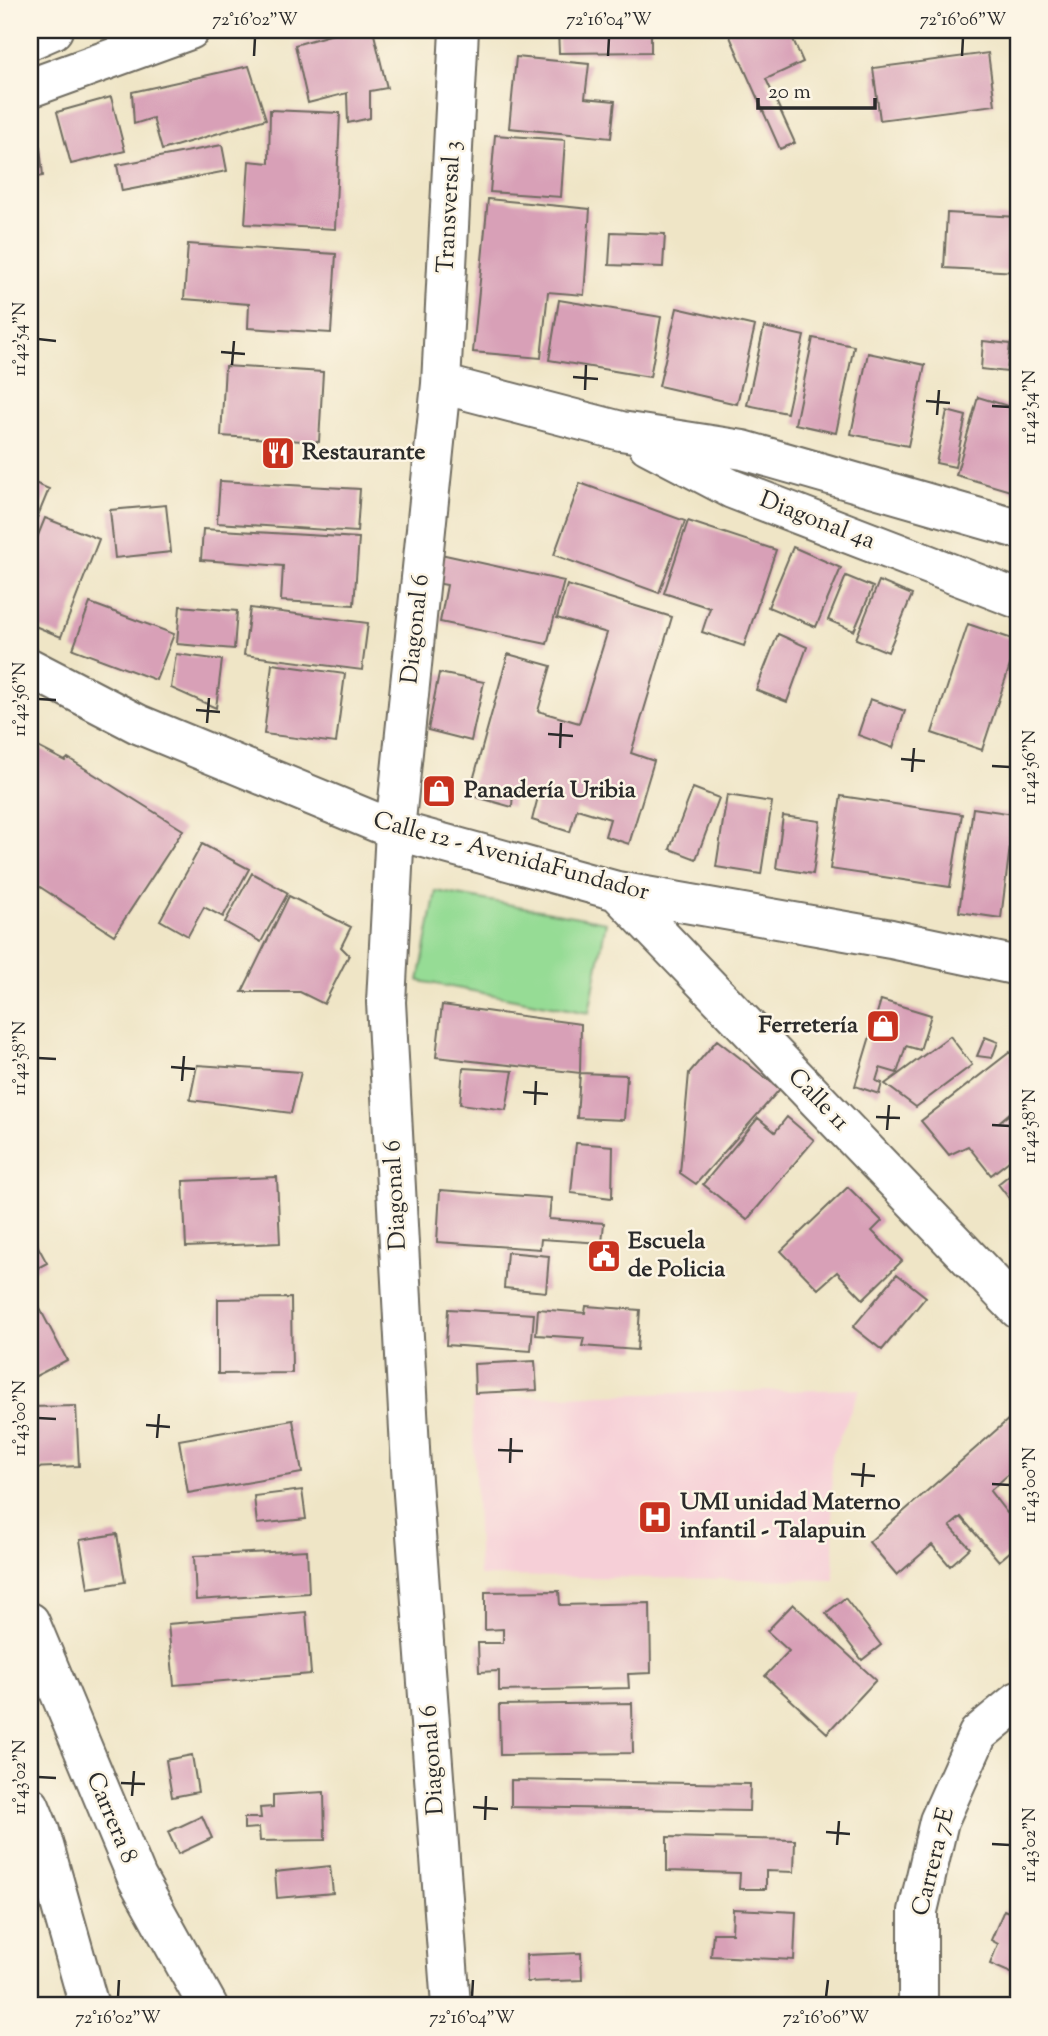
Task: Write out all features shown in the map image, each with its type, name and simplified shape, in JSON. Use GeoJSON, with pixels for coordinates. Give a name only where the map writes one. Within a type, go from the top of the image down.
{"type":"FeatureCollection","features":[{"type":"Feature","properties":{"kind":"street"},"geometry":{"type":"LineString","coordinates":[[30,40],[53,30]]}},
{"type":"Feature","properties":{"kind":"street"},"geometry":{"type":"LineString","coordinates":[[30,88],[190,30]]}},
{"type":"Feature","properties":{"kind":"street","name":"Transversal 3"},"geometry":{"type":"LineString","coordinates":[[441,384],[459,30]]}},
{"type":"Feature","properties":{"kind":"street","name":"Diagonal 4a"},"geometry":{"type":"LineString","coordinates":[[441,384],[621,431],[743,450],[1018,529]]}},
{"type":"Feature","properties":{"kind":"street","name":"Diagonal 6"},"geometry":{"type":"LineString","coordinates":[[441,384],[395,830],[386,1002],[412,1480],[451,2006]]}},
{"type":"Feature","properties":{"kind":"street","name":"Diagonal 4a"},"geometry":{"type":"LineString","coordinates":[[621,431],[732,489],[1018,599]]}},
{"type":"Feature","properties":{"kind":"street","name":"Calle 12 - AvenidaFundador"},"geometry":{"type":"LineString","coordinates":[[30,668],[138,724],[395,830],[617,891],[891,939],[1018,966]]}},
{"type":"Feature","properties":{"kind":"street","name":"Calle 11"},"geometry":{"type":"LineString","coordinates":[[617,891],[1018,1309]]}},
{"type":"Feature","properties":{"kind":"street","name":"Carrera 8"},"geometry":{"type":"LineString","coordinates":[[30,1622],[137,1878],[208,2006]]}},
{"type":"Feature","properties":{"kind":"street","name":"Carrera 7E"},"geometry":{"type":"LineString","coordinates":[[918,2006],[918,1911],[939,1821],[978,1734],[1018,1701]]}},
{"type":"Feature","properties":{"kind":"street"},"geometry":{"type":"LineString","coordinates":[[30,1806],[40,1831],[89,2006]]}},
{"type":"Feature","properties":{"kind":"shaded area","name":"UMI unidad Materno infantil - Talapuin"},"geometry":{"type":"Polygon","coordinates":[[[860,1389],[831,1457],[834,1580],[479,1576],[472,1398],[860,1389]]]}},
{"type":"Feature","properties":{"kind":"green space"},"geometry":{"type":"Polygon","coordinates":[[[436,891],[606,922],[589,1013],[419,981],[436,891]]]}},
{"type":"Feature","properties":{"kind":"building"},"geometry":{"type":"Polygon","coordinates":[[[347,30],[373,30],[387,88],[370,91],[370,118],[348,123],[347,93],[308,103],[295,45],[347,30]]]}},
{"type":"Feature","properties":{"kind":"building"},"geometry":{"type":"Polygon","coordinates":[[[558,30],[651,30],[651,52],[559,53],[558,30]]]}},
{"type":"Feature","properties":{"kind":"building"},"geometry":{"type":"Polygon","coordinates":[[[727,30],[789,30],[803,62],[766,79],[795,143],[780,149],[727,30]]]}},
{"type":"Feature","properties":{"kind":"building"},"geometry":{"type":"Polygon","coordinates":[[[988,53],[995,105],[880,120],[873,68],[988,53]]]}},
{"type":"Feature","properties":{"kind":"building"},"geometry":{"type":"Polygon","coordinates":[[[516,57],[589,64],[585,98],[615,101],[611,138],[509,128],[516,57]]]}},
{"type":"Feature","properties":{"kind":"building"},"geometry":{"type":"Polygon","coordinates":[[[249,66],[266,119],[162,150],[153,118],[134,124],[132,92],[249,66]]]}},
{"type":"Feature","properties":{"kind":"building"},"geometry":{"type":"Polygon","coordinates":[[[111,97],[125,151],[71,164],[57,112],[111,97]]]}},
{"type":"Feature","properties":{"kind":"building"},"geometry":{"type":"Polygon","coordinates":[[[270,110],[340,113],[335,229],[245,224],[249,161],[269,163],[270,110]]]}},
{"type":"Feature","properties":{"kind":"building"},"geometry":{"type":"Polygon","coordinates":[[[495,135],[565,140],[561,197],[490,192],[495,135]]]}},
{"type":"Feature","properties":{"kind":"building"},"geometry":{"type":"Polygon","coordinates":[[[222,145],[227,171],[122,191],[117,165],[222,145]]]}},
{"type":"Feature","properties":{"kind":"building"},"geometry":{"type":"Polygon","coordinates":[[[40,147],[43,176],[30,178],[30,151],[40,147]]]}},
{"type":"Feature","properties":{"kind":"building"},"geometry":{"type":"Polygon","coordinates":[[[488,199],[590,209],[584,295],[548,292],[541,358],[473,352],[488,199]]]}},
{"type":"Feature","properties":{"kind":"building"},"geometry":{"type":"Polygon","coordinates":[[[947,213],[1018,217],[1018,272],[944,268],[947,213]]]}},
{"type":"Feature","properties":{"kind":"building"},"geometry":{"type":"Polygon","coordinates":[[[611,232],[665,234],[663,267],[609,265],[611,232]]]}},
{"type":"Feature","properties":{"kind":"building"},"geometry":{"type":"Polygon","coordinates":[[[188,244],[336,254],[331,333],[248,328],[249,304],[184,299],[188,244]]]}},
{"type":"Feature","properties":{"kind":"building"},"geometry":{"type":"Polygon","coordinates":[[[559,300],[661,317],[650,377],[549,360],[559,300]]]}},
{"type":"Feature","properties":{"kind":"building"},"geometry":{"type":"Polygon","coordinates":[[[677,308],[755,326],[737,404],[659,386],[677,308]]]}},
{"type":"Feature","properties":{"kind":"building"},"geometry":{"type":"Polygon","coordinates":[[[764,327],[804,336],[787,413],[747,405],[764,327]]]}},
{"type":"Feature","properties":{"kind":"building"},"geometry":{"type":"Polygon","coordinates":[[[813,338],[854,346],[836,433],[795,424],[813,338]]]}},
{"type":"Feature","properties":{"kind":"building"},"geometry":{"type":"Polygon","coordinates":[[[983,341],[1010,344],[1007,372],[981,369],[983,341]]]}},
{"type":"Feature","properties":{"kind":"building"},"geometry":{"type":"Polygon","coordinates":[[[868,353],[925,365],[908,446],[851,434],[868,353]]]}},
{"type":"Feature","properties":{"kind":"building"},"geometry":{"type":"Polygon","coordinates":[[[225,366],[323,372],[319,442],[221,436],[225,366]]]}},
{"type":"Feature","properties":{"kind":"building"},"geometry":{"type":"Polygon","coordinates":[[[1015,392],[1018,393],[1017,493],[956,475],[978,397],[1011,407],[1015,392]]]}},
{"type":"Feature","properties":{"kind":"building"},"geometry":{"type":"Polygon","coordinates":[[[947,411],[966,416],[955,467],[936,463],[947,411]]]}},
{"type":"Feature","properties":{"kind":"building"},"geometry":{"type":"Polygon","coordinates":[[[30,481],[49,489],[30,535],[30,481]]]}},
{"type":"Feature","properties":{"kind":"building"},"geometry":{"type":"Polygon","coordinates":[[[220,481],[360,489],[357,532],[217,523],[220,481]]]}},
{"type":"Feature","properties":{"kind":"building"},"geometry":{"type":"Polygon","coordinates":[[[580,483],[685,521],[659,593],[554,555],[580,483]]]}},
{"type":"Feature","properties":{"kind":"building"},"geometry":{"type":"Polygon","coordinates":[[[166,505],[171,552],[115,558],[110,510],[166,505]]]}},
{"type":"Feature","properties":{"kind":"building"},"geometry":{"type":"Polygon","coordinates":[[[45,518],[99,539],[61,637],[30,624],[30,555],[45,518]]]}},
{"type":"Feature","properties":{"kind":"building"},"geometry":{"type":"Polygon","coordinates":[[[688,521],[776,550],[744,646],[702,632],[710,608],[664,593],[688,521]]]}},
{"type":"Feature","properties":{"kind":"building"},"geometry":{"type":"Polygon","coordinates":[[[203,529],[359,538],[354,605],[281,601],[283,566],[201,560],[203,529]]]}},
{"type":"Feature","properties":{"kind":"building"},"geometry":{"type":"Polygon","coordinates":[[[793,547],[841,568],[816,627],[768,607],[793,547]]]}},
{"type":"Feature","properties":{"kind":"building"},"geometry":{"type":"Polygon","coordinates":[[[436,553],[564,581],[547,644],[440,622],[447,585],[430,582],[436,553]]]}},
{"type":"Feature","properties":{"kind":"building"},"geometry":{"type":"Polygon","coordinates":[[[846,576],[873,587],[854,631],[828,620],[846,576]]]}},
{"type":"Feature","properties":{"kind":"building"},"geometry":{"type":"Polygon","coordinates":[[[879,581],[912,595],[888,652],[856,639],[879,581]]]}},
{"type":"Feature","properties":{"kind":"building"},"geometry":{"type":"Polygon","coordinates":[[[567,585],[672,617],[631,753],[654,761],[629,844],[605,836],[610,819],[577,809],[570,832],[532,820],[538,797],[513,790],[512,807],[469,795],[508,654],[551,666],[538,711],[579,723],[607,633],[557,618],[567,585]]]}},
{"type":"Feature","properties":{"kind":"building"},"geometry":{"type":"Polygon","coordinates":[[[90,603],[174,634],[156,680],[73,649],[90,603]]]}},
{"type":"Feature","properties":{"kind":"building"},"geometry":{"type":"Polygon","coordinates":[[[180,606],[237,611],[234,649],[177,644],[180,606]]]}},
{"type":"Feature","properties":{"kind":"building"},"geometry":{"type":"Polygon","coordinates":[[[250,608],[368,623],[362,670],[244,655],[250,608]]]}},
{"type":"Feature","properties":{"kind":"building"},"geometry":{"type":"Polygon","coordinates":[[[968,624],[1018,641],[982,750],[932,733],[968,624]]]}},
{"type":"Feature","properties":{"kind":"building"},"geometry":{"type":"Polygon","coordinates":[[[778,634],[807,647],[787,702],[756,690],[778,634]]]}},
{"type":"Feature","properties":{"kind":"building"},"geometry":{"type":"Polygon","coordinates":[[[176,654],[222,660],[216,708],[171,688],[176,654]]]}},
{"type":"Feature","properties":{"kind":"building"},"geometry":{"type":"Polygon","coordinates":[[[272,664],[345,674],[336,743],[264,734],[272,664]]]}},
{"type":"Feature","properties":{"kind":"building"},"geometry":{"type":"Polygon","coordinates":[[[439,673],[484,682],[471,741],[428,730],[439,673]]]}},
{"type":"Feature","properties":{"kind":"building"},"geometry":{"type":"Polygon","coordinates":[[[870,699],[905,711],[893,748],[858,735],[870,699]]]}},
{"type":"Feature","properties":{"kind":"building"},"geometry":{"type":"Polygon","coordinates":[[[30,743],[65,761],[68,758],[183,830],[114,935],[37,885],[30,894],[30,743]]]}},
{"type":"Feature","properties":{"kind":"building"},"geometry":{"type":"Polygon","coordinates":[[[693,788],[719,798],[696,859],[670,849],[693,788]]]}},
{"type":"Feature","properties":{"kind":"building"},"geometry":{"type":"Polygon","coordinates":[[[727,795],[772,802],[761,874],[716,867],[727,795]]]}},
{"type":"Feature","properties":{"kind":"building"},"geometry":{"type":"Polygon","coordinates":[[[841,796],[962,814],[950,887],[830,869],[841,796]]]}},
{"type":"Feature","properties":{"kind":"building"},"geometry":{"type":"Polygon","coordinates":[[[973,808],[1014,814],[1001,918],[959,912],[973,808]]]}},
{"type":"Feature","properties":{"kind":"building"},"geometry":{"type":"Polygon","coordinates":[[[783,816],[820,821],[813,874],[776,868],[783,816]]]}},
{"type":"Feature","properties":{"kind":"building"},"geometry":{"type":"Polygon","coordinates":[[[202,844],[249,869],[223,917],[204,907],[188,936],[160,920],[202,844]]]}},
{"type":"Feature","properties":{"kind":"building"},"geometry":{"type":"Polygon","coordinates":[[[252,873],[288,893],[261,942],[225,922],[252,873]]]}},
{"type":"Feature","properties":{"kind":"building"},"geometry":{"type":"Polygon","coordinates":[[[289,896],[351,927],[341,947],[349,955],[324,1004],[300,992],[242,992],[289,896]]]}},
{"type":"Feature","properties":{"kind":"building"},"geometry":{"type":"Polygon","coordinates":[[[881,1000],[931,1015],[920,1050],[906,1046],[897,1073],[880,1068],[876,1081],[882,1083],[879,1094],[855,1086],[881,1000]]]}},
{"type":"Feature","properties":{"kind":"building"},"geometry":{"type":"Polygon","coordinates":[[[442,1005],[581,1024],[580,1073],[436,1057],[442,1005]]]}},
{"type":"Feature","properties":{"kind":"building"},"geometry":{"type":"Polygon","coordinates":[[[950,1036],[972,1065],[916,1107],[885,1084],[950,1036]]]}},
{"type":"Feature","properties":{"kind":"building"},"geometry":{"type":"Polygon","coordinates":[[[985,1037],[998,1042],[992,1058],[977,1056],[985,1037]]]}},
{"type":"Feature","properties":{"kind":"building"},"geometry":{"type":"Polygon","coordinates":[[[717,1040],[780,1089],[696,1184],[680,1173],[689,1073],[717,1040]]]}},
{"type":"Feature","properties":{"kind":"building"},"geometry":{"type":"Polygon","coordinates":[[[1010,1052],[1018,1063],[1018,1106],[999,1122],[1018,1108],[1018,1154],[991,1175],[968,1146],[949,1155],[921,1121],[1010,1052]]]}},
{"type":"Feature","properties":{"kind":"building"},"geometry":{"type":"Polygon","coordinates":[[[197,1065],[301,1072],[291,1113],[190,1100],[197,1065]]]}},
{"type":"Feature","properties":{"kind":"building"},"geometry":{"type":"Polygon","coordinates":[[[463,1068],[513,1071],[506,1110],[460,1104],[463,1068]]]}},
{"type":"Feature","properties":{"kind":"building"},"geometry":{"type":"Polygon","coordinates":[[[580,1073],[627,1075],[624,1120],[577,1118],[580,1073]]]}},
{"type":"Feature","properties":{"kind":"building"},"geometry":{"type":"Polygon","coordinates":[[[787,1117],[814,1140],[747,1220],[703,1184],[758,1118],[775,1132],[787,1117]]]}},
{"type":"Feature","properties":{"kind":"building"},"geometry":{"type":"Polygon","coordinates":[[[576,1143],[613,1146],[612,1198],[571,1193],[576,1143]]]}},
{"type":"Feature","properties":{"kind":"building"},"geometry":{"type":"Polygon","coordinates":[[[1018,1168],[1018,1210],[998,1184],[1018,1168]]]}},
{"type":"Feature","properties":{"kind":"building"},"geometry":{"type":"Polygon","coordinates":[[[277,1177],[280,1243],[186,1247],[183,1181],[277,1177]]]}},
{"type":"Feature","properties":{"kind":"building"},"geometry":{"type":"Polygon","coordinates":[[[848,1187],[882,1221],[872,1231],[902,1261],[863,1299],[837,1272],[818,1289],[781,1251],[848,1187]]]}},
{"type":"Feature","properties":{"kind":"building"},"geometry":{"type":"Polygon","coordinates":[[[440,1190],[551,1198],[549,1219],[604,1223],[602,1243],[541,1239],[540,1249],[437,1242],[440,1190]]]}},
{"type":"Feature","properties":{"kind":"building"},"geometry":{"type":"Polygon","coordinates":[[[30,1232],[47,1263],[30,1272],[30,1232]]]}},
{"type":"Feature","properties":{"kind":"building"},"geometry":{"type":"Polygon","coordinates":[[[507,1252],[549,1256],[546,1292],[504,1288],[507,1252]]]}},
{"type":"Feature","properties":{"kind":"building"},"geometry":{"type":"Polygon","coordinates":[[[897,1274],[926,1297],[882,1350],[853,1327],[897,1274]]]}},
{"type":"Feature","properties":{"kind":"building"},"geometry":{"type":"Polygon","coordinates":[[[291,1298],[292,1373],[218,1374],[218,1299],[291,1298]]]}},
{"type":"Feature","properties":{"kind":"building"},"geometry":{"type":"Polygon","coordinates":[[[586,1306],[640,1310],[637,1350],[582,1346],[584,1338],[536,1335],[538,1309],[585,1313],[586,1306]]]}},
{"type":"Feature","properties":{"kind":"building"},"geometry":{"type":"Polygon","coordinates":[[[39,1307],[67,1360],[30,1379],[30,1311],[39,1307]]]}},
{"type":"Feature","properties":{"kind":"building"},"geometry":{"type":"Polygon","coordinates":[[[448,1309],[534,1314],[531,1351],[446,1345],[448,1309]]]}},
{"type":"Feature","properties":{"kind":"building"},"geometry":{"type":"Polygon","coordinates":[[[535,1361],[537,1390],[475,1393],[474,1364],[535,1361]]]}},
{"type":"Feature","properties":{"kind":"building"},"geometry":{"type":"Polygon","coordinates":[[[76,1406],[79,1466],[30,1468],[30,1407],[76,1406]]]}},
{"type":"Feature","properties":{"kind":"building"},"geometry":{"type":"Polygon","coordinates":[[[1018,1411],[1018,1482],[1010,1473],[990,1491],[1007,1513],[1018,1504],[1018,1545],[999,1561],[961,1517],[950,1526],[970,1548],[950,1566],[932,1545],[897,1575],[869,1542],[1018,1411]]]}},
{"type":"Feature","properties":{"kind":"building"},"geometry":{"type":"Polygon","coordinates":[[[293,1420],[302,1473],[188,1493],[179,1440],[293,1420]]]}},
{"type":"Feature","properties":{"kind":"building"},"geometry":{"type":"Polygon","coordinates":[[[302,1490],[306,1519],[257,1524],[254,1496],[302,1490]]]}},
{"type":"Feature","properties":{"kind":"building"},"geometry":{"type":"Polygon","coordinates":[[[117,1534],[125,1582],[88,1588],[80,1540],[117,1534]]]}},
{"type":"Feature","properties":{"kind":"building"},"geometry":{"type":"Polygon","coordinates":[[[307,1550],[309,1593],[196,1600],[194,1556],[307,1550]]]}},
{"type":"Feature","properties":{"kind":"building"},"geometry":{"type":"Polygon","coordinates":[[[559,1591],[560,1605],[650,1603],[651,1673],[628,1674],[629,1688],[499,1691],[499,1671],[479,1672],[478,1643],[503,1643],[503,1629],[485,1630],[485,1592],[559,1591]]]}},
{"type":"Feature","properties":{"kind":"building"},"geometry":{"type":"Polygon","coordinates":[[[845,1598],[881,1645],[862,1660],[826,1613],[845,1598]]]}},
{"type":"Feature","properties":{"kind":"building"},"geometry":{"type":"Polygon","coordinates":[[[793,1604],[876,1680],[827,1733],[765,1676],[789,1651],[767,1631],[793,1604]]]}},
{"type":"Feature","properties":{"kind":"building"},"geometry":{"type":"Polygon","coordinates":[[[306,1612],[311,1674],[174,1685],[168,1624],[306,1612]]]}},
{"type":"Feature","properties":{"kind":"building"},"geometry":{"type":"Polygon","coordinates":[[[632,1703],[633,1753],[500,1755],[499,1705],[632,1703]]]}},
{"type":"Feature","properties":{"kind":"building"},"geometry":{"type":"Polygon","coordinates":[[[192,1755],[198,1792],[172,1797],[166,1760],[192,1755]]]}},
{"type":"Feature","properties":{"kind":"building"},"geometry":{"type":"Polygon","coordinates":[[[511,1780],[750,1784],[749,1811],[511,1807],[511,1780]]]}},
{"type":"Feature","properties":{"kind":"building"},"geometry":{"type":"Polygon","coordinates":[[[324,1792],[325,1840],[260,1841],[259,1828],[244,1829],[244,1818],[261,1818],[260,1808],[273,1807],[273,1795],[324,1792]]]}},
{"type":"Feature","properties":{"kind":"building"},"geometry":{"type":"Polygon","coordinates":[[[202,1816],[212,1838],[178,1854],[168,1832],[202,1816]]]}},
{"type":"Feature","properties":{"kind":"building"},"geometry":{"type":"Polygon","coordinates":[[[667,1837],[795,1840],[794,1872],[766,1871],[766,1889],[739,1889],[740,1873],[667,1871],[667,1837]]]}},
{"type":"Feature","properties":{"kind":"building"},"geometry":{"type":"Polygon","coordinates":[[[330,1866],[333,1893],[277,1898],[275,1872],[330,1866]]]}},
{"type":"Feature","properties":{"kind":"building"},"geometry":{"type":"Polygon","coordinates":[[[733,1909],[796,1912],[794,1960],[711,1956],[713,1933],[732,1933],[733,1909]]]}},
{"type":"Feature","properties":{"kind":"building"},"geometry":{"type":"Polygon","coordinates":[[[1004,1910],[1018,1916],[1018,1976],[990,1964],[998,1944],[991,1940],[1004,1910]]]}},
{"type":"Feature","properties":{"kind":"building"},"geometry":{"type":"Polygon","coordinates":[[[581,1953],[582,1980],[527,1982],[526,1955],[581,1953]]]}},
{"type":"Feature","properties":{"kind":"place","name":"Restaurante"},"geometry":{"type":"Point","coordinates":[278,453]}},
{"type":"Feature","properties":{"kind":"place","name":"Panadería Uribia"},"geometry":{"type":"Point","coordinates":[439,791]}},
{"type":"Feature","properties":{"kind":"place","name":"Ferretería"},"geometry":{"type":"Point","coordinates":[883,1026]}},
{"type":"Feature","properties":{"kind":"place","name":"Escuela de Policia"},"geometry":{"type":"Point","coordinates":[604,1256]}},
{"type":"Feature","properties":{"kind":"place","name":"UMI unidad Materno infantil - Talapuin"},"geometry":{"type":"Point","coordinates":[655,1517]}}]}
